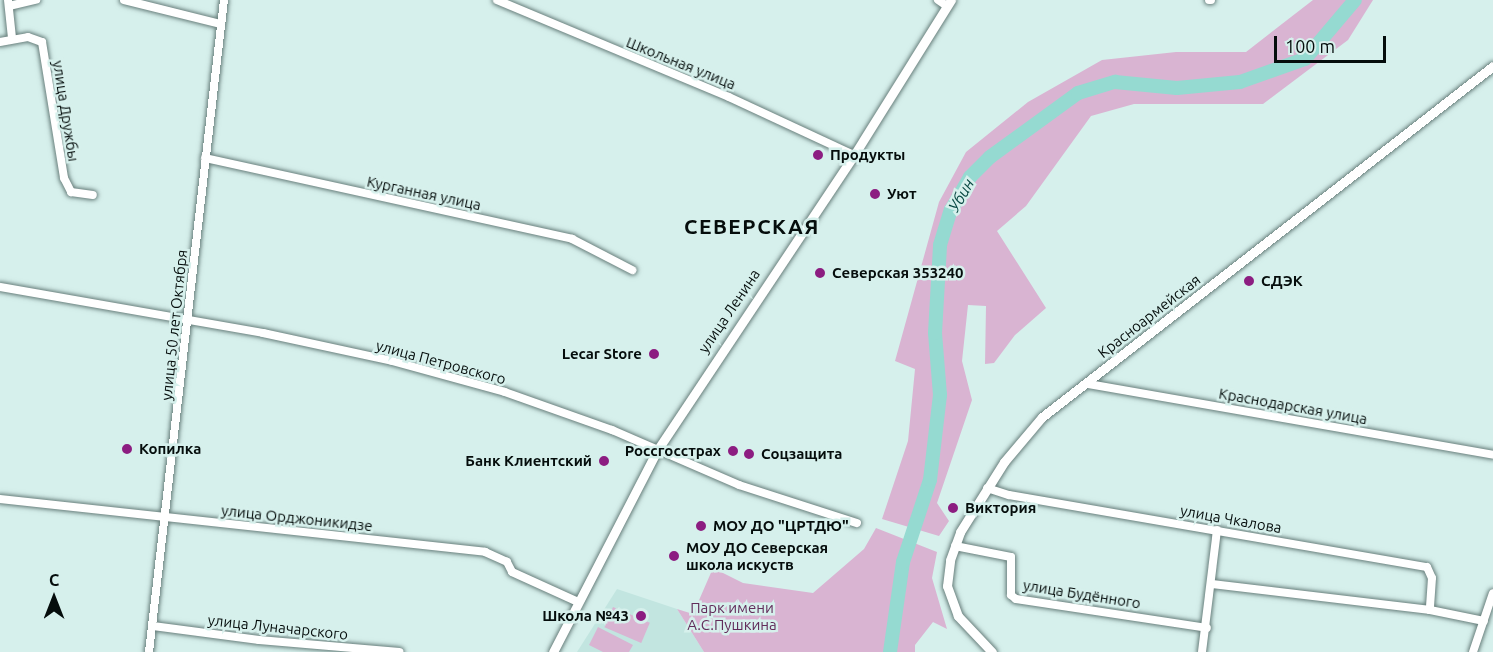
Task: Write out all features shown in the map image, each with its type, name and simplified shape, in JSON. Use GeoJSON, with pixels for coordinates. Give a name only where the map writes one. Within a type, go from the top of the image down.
{"type":"FeatureCollection","features":[{"type":"Feature","properties":{"kind":"street"},"geometry":{"type":"LineString","coordinates":[[12,39],[8,3],[36,0]]}},
{"type":"Feature","properties":{"kind":"street"},"geometry":{"type":"LineString","coordinates":[[124,0],[221,24]]}},
{"type":"Feature","properties":{"kind":"street","name":"улица 50 лет Октября"},"geometry":{"type":"LineString","coordinates":[[149,652],[167,519],[224,0]]}},
{"type":"Feature","properties":{"kind":"street","name":"Школьная улица"},"geometry":{"type":"LineString","coordinates":[[497,0],[729,97],[854,155]]}},
{"type":"Feature","properties":{"kind":"street"},"geometry":{"type":"LineString","coordinates":[[938,0],[949,3]]}},
{"type":"Feature","properties":{"kind":"street","name":"улица Ленина"},"geometry":{"type":"LineString","coordinates":[[553,652],[658,449],[854,155],[949,3]]}},
{"type":"Feature","properties":{"kind":"street","name":"улица Дружбы"},"geometry":{"type":"LineString","coordinates":[[0,42],[37,37],[42,42],[64,178],[71,192],[93,195]]}},
{"type":"Feature","properties":{"kind":"street","name":"Красноармейская"},"geometry":{"type":"LineString","coordinates":[[992,652],[953,606],[947,586],[955,546],[987,488],[1042,417],[1088,384],[1493,66]]}},
{"type":"Feature","properties":{"kind":"street","name":"Курганная улица"},"geometry":{"type":"LineString","coordinates":[[205,158],[572,239],[632,270]]}},
{"type":"Feature","properties":{"kind":"street","name":"улица Петровского"},"geometry":{"type":"LineString","coordinates":[[0,287],[188,320],[392,361],[505,392],[658,449],[739,485],[857,523]]}},
{"type":"Feature","properties":{"kind":"street","name":"Краснодарская улица"},"geometry":{"type":"LineString","coordinates":[[1088,384],[1493,455]]}},
{"type":"Feature","properties":{"kind":"street","name":"улица Чкалова"},"geometry":{"type":"LineString","coordinates":[[987,488],[1009,495],[1427,567],[1432,578],[1430,610]]}},
{"type":"Feature","properties":{"kind":"street","name":"улица Орджоникидзе"},"geometry":{"type":"LineString","coordinates":[[0,499],[485,552],[507,562],[512,572],[578,602]]}},
{"type":"Feature","properties":{"kind":"street"},"geometry":{"type":"LineString","coordinates":[[1202,652],[1207,628],[1217,530]]}},
{"type":"Feature","properties":{"kind":"street","name":"улица Будённого"},"geometry":{"type":"LineString","coordinates":[[955,546],[1011,557],[1011,595],[1016,599],[1207,628]]}},
{"type":"Feature","properties":{"kind":"street"},"geometry":{"type":"LineString","coordinates":[[1212,584],[1430,610],[1484,621]]}},
{"type":"Feature","properties":{"kind":"street"},"geometry":{"type":"LineString","coordinates":[[1473,652],[1493,593]]}},
{"type":"Feature","properties":{"kind":"street","name":"улица Луначарского"},"geometry":{"type":"LineString","coordinates":[[153,626],[259,640],[399,652]]}},
{"type":"Feature","properties":{"kind":"shaded area","name":"Школа №43"},"geometry":{"type":"Polygon","coordinates":[[[617,589],[677,609],[704,652],[577,652],[617,589]]]}},
{"type":"Feature","properties":{"kind":"green space"},"geometry":{"type":"Polygon","coordinates":[[[1313,0],[1373,0],[1348,40],[1263,104],[1134,104],[1091,116],[1026,206],[997,231],[1046,308],[1015,335],[994,363],[985,364],[986,306],[968,305],[962,361],[972,400],[937,503],[949,521],[939,536],[882,519],[908,441],[915,369],[895,361],[939,202],[966,152],[1028,102],[1102,60],[1176,52],[1246,52],[1313,0]]]}},
{"type":"Feature","properties":{"kind":"green space","name":"Парк имени А.С.Пушкина"},"geometry":{"type":"Polygon","coordinates":[[[876,528],[937,552],[932,578],[947,629],[933,622],[915,645],[915,652],[704,652],[677,609],[693,614],[713,568],[743,583],[813,593],[864,549],[876,528]]]}},
{"type":"Feature","properties":{"kind":"green space"},"geometry":{"type":"Polygon","coordinates":[[[613,607],[650,623],[641,643],[604,627],[613,607]]]}},
{"type":"Feature","properties":{"kind":"green space"},"geometry":{"type":"Polygon","coordinates":[[[598,627],[633,645],[629,652],[603,652],[589,645],[598,627]]]}},
{"type":"Feature","properties":{"kind":"waterway","name":"Убин"},"geometry":{"type":"LineString","coordinates":[[890,652],[903,562],[930,480],[940,395],[935,333],[940,245],[951,210],[970,177],[990,157],[1078,93],[1115,82],[1177,88],[1240,82],[1305,59],[1355,0]]}},
{"type":"Feature","properties":{"kind":"place","name":"Продукты"},"geometry":{"type":"Point","coordinates":[818,155]}},
{"type":"Feature","properties":{"kind":"place","name":"Уют"},"geometry":{"type":"Point","coordinates":[875,194]}},
{"type":"Feature","properties":{"kind":"place","name":"Северская 353240"},"geometry":{"type":"Point","coordinates":[820,273]}},
{"type":"Feature","properties":{"kind":"place","name":"СДЭК"},"geometry":{"type":"Point","coordinates":[1249,281]}},
{"type":"Feature","properties":{"kind":"place","name":"Lecar Store"},"geometry":{"type":"Point","coordinates":[654,354]}},
{"type":"Feature","properties":{"kind":"place","name":"Копилка"},"geometry":{"type":"Point","coordinates":[127,449]}},
{"type":"Feature","properties":{"kind":"place","name":"Россгосстрах"},"geometry":{"type":"Point","coordinates":[733,451]}},
{"type":"Feature","properties":{"kind":"place","name":"Соцзащита"},"geometry":{"type":"Point","coordinates":[749,454]}},
{"type":"Feature","properties":{"kind":"place","name":"Банк Клиентский"},"geometry":{"type":"Point","coordinates":[604,461]}},
{"type":"Feature","properties":{"kind":"place","name":"Виктория"},"geometry":{"type":"Point","coordinates":[953,508]}},
{"type":"Feature","properties":{"kind":"place","name":"МОУ ДО \"ЦРТДЮ\""},"geometry":{"type":"Point","coordinates":[701,526]}},
{"type":"Feature","properties":{"kind":"place","name":"МОУ ДО Северская школа искуств"},"geometry":{"type":"Point","coordinates":[674,556]}},
{"type":"Feature","properties":{"kind":"place","name":"Школа №43"},"geometry":{"type":"Point","coordinates":[641,616]}},
{"type":"Feature","properties":{"kind":"district","name":"СЕВЕРСКАЯ"},"geometry":{"type":"Point","coordinates":[752,226]}}]}
